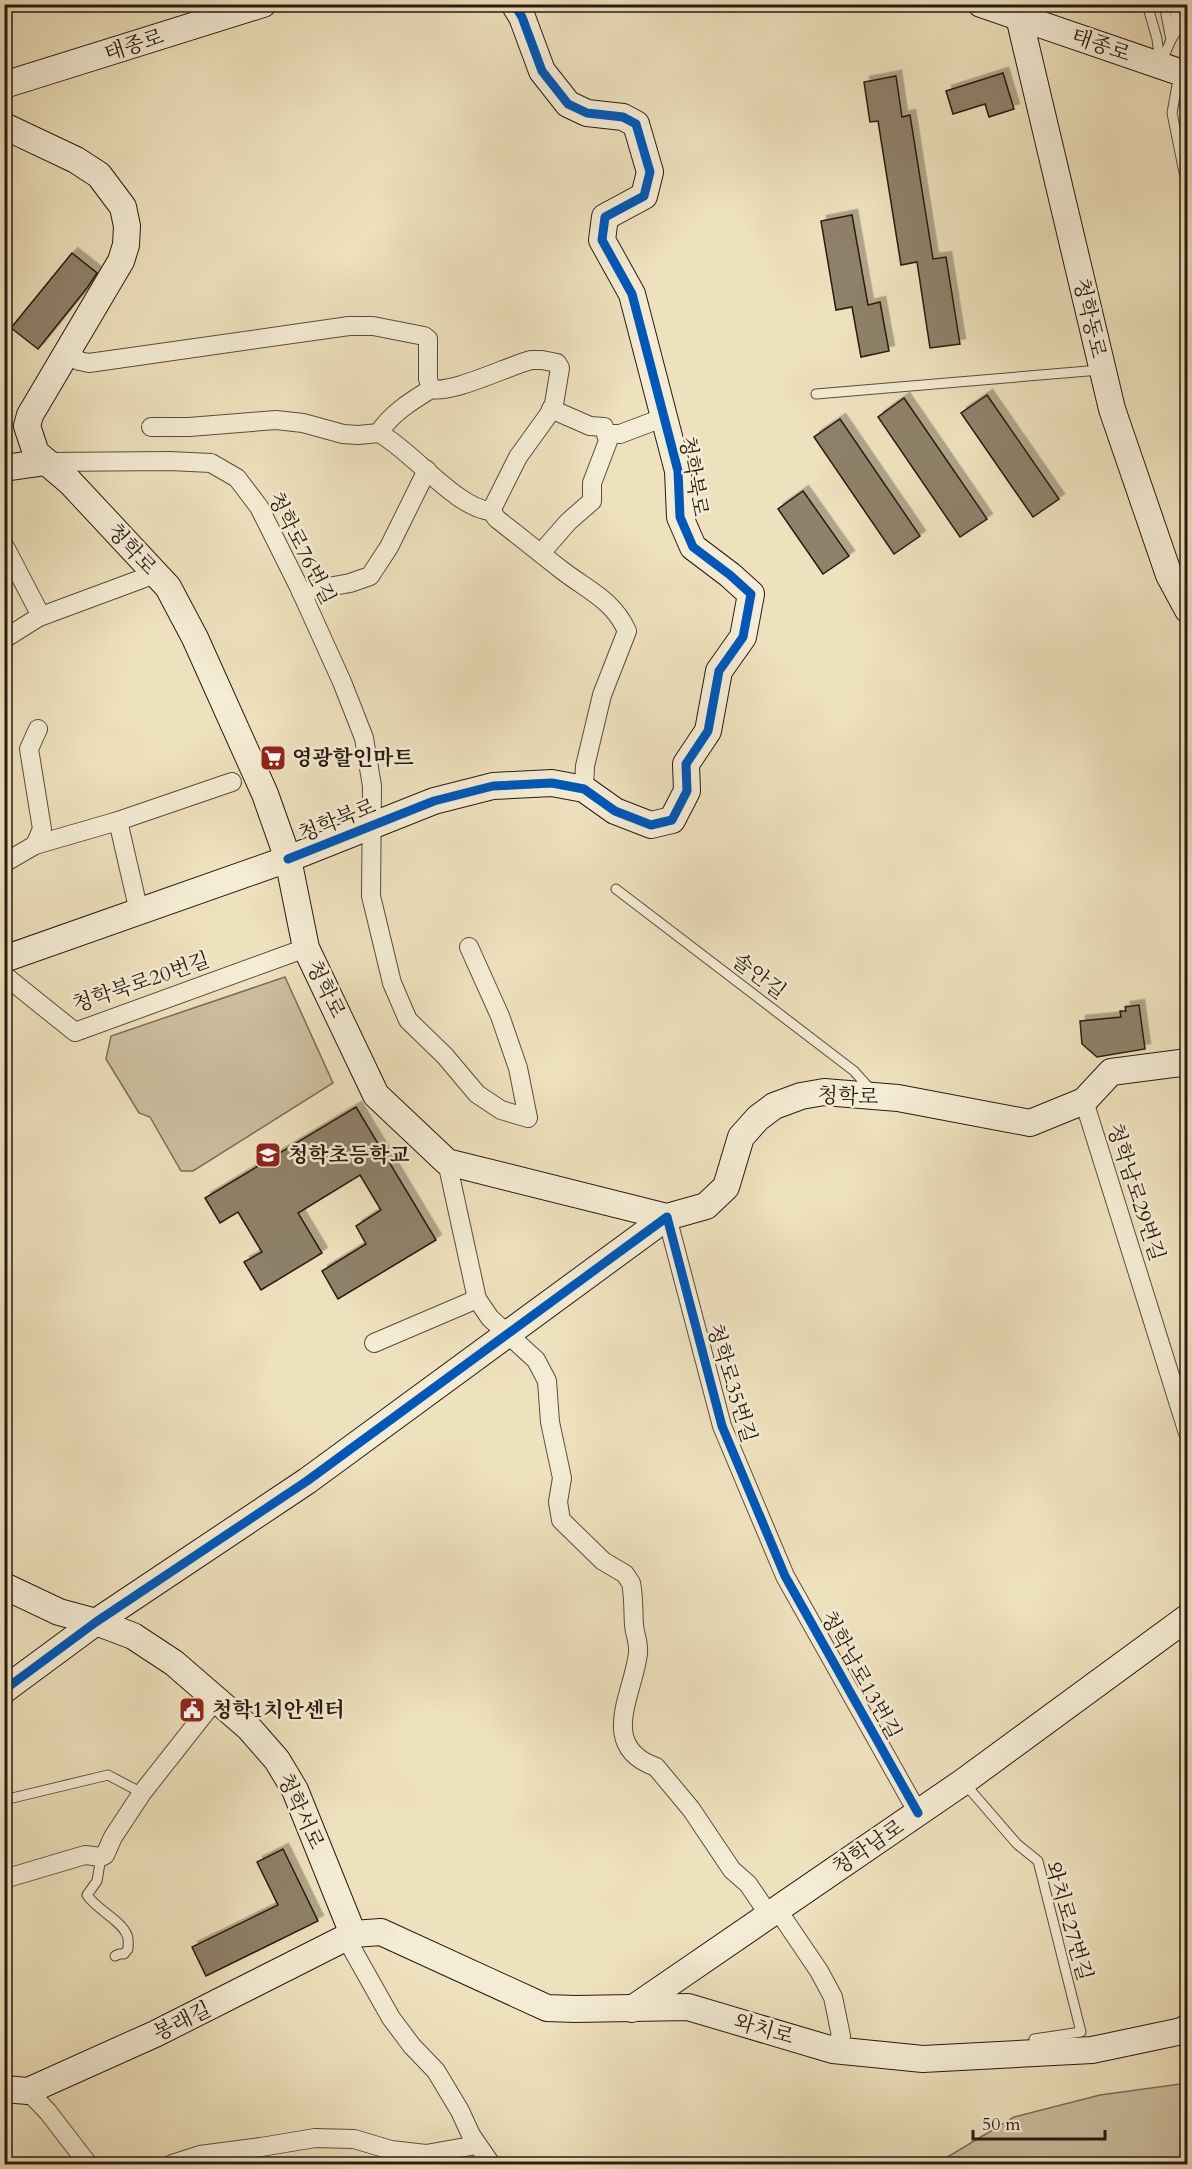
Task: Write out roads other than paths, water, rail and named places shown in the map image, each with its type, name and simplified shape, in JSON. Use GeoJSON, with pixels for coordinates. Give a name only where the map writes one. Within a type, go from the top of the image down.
{"type":"FeatureCollection","features":[{"type":"Feature","properties":{"kind":"main road","name":"태종로"},"geometry":{"type":"LineString","coordinates":[[4,85],[210,12],[263,4]]}},
{"type":"Feature","properties":{"kind":"main road","name":"청학북로"},"geometry":{"type":"LineString","coordinates":[[4,959],[288,859],[434,801],[493,786],[552,783],[584,789],[615,811],[651,825],[672,820],[687,791],[686,764],[708,731],[719,671],[743,637],[751,594],[693,547],[680,517],[678,471],[632,294],[602,240],[605,217],[644,196],[650,172],[636,124],[623,117],[587,113],[568,104],[542,72],[522,17],[514,4]]}},
{"type":"Feature","properties":{"kind":"main road","name":"태종로"},"geometry":{"type":"LineString","coordinates":[[981,4],[1176,71]]}},
{"type":"Feature","properties":{"kind":"main road","name":"청학동로"},"geometry":{"type":"LineString","coordinates":[[1019,17],[1112,409],[1178,573],[1188,610]]}},
{"type":"Feature","properties":{"kind":"main road","name":"청학로"},"geometry":{"type":"LineString","coordinates":[[4,126],[76,159],[99,175],[123,207],[126,226],[126,245],[121,261],[30,415],[27,426],[36,453],[70,482],[168,587],[195,638],[265,794],[288,859],[306,948],[376,1095],[447,1162],[667,1217],[706,1206],[726,1187],[741,1137],[758,1118],[774,1106],[801,1096],[824,1092],[898,1098],[1030,1123],[1084,1101],[1111,1072],[1188,1062]]}},
{"type":"Feature","properties":{"kind":"main road"},"geometry":{"type":"LineString","coordinates":[[4,468],[46,462]]}},
{"type":"Feature","properties":{"kind":"main road"},"geometry":{"type":"LineString","coordinates":[[4,1690],[96,1622],[307,1481],[667,1217]]}},
{"type":"Feature","properties":{"kind":"main road","name":"청학서로"},"geometry":{"type":"LineString","coordinates":[[4,1586],[59,1612],[96,1622],[133,1636],[174,1663],[249,1728],[277,1760],[295,1790],[350,1936]]}},
{"type":"Feature","properties":{"kind":"main road","name":"청학남로"},"geometry":{"type":"LineString","coordinates":[[632,2009],[963,1782],[1188,1617]]}},
{"type":"Feature","properties":{"kind":"main road","name":"와치로"},"geometry":{"type":"LineString","coordinates":[[350,1936],[381,1932],[547,2008],[688,2007],[833,2050],[922,2059],[1037,2055],[1092,2050],[1182,2031],[1188,2027]]}},
{"type":"Feature","properties":{"kind":"main road","name":"봉래길"},"geometry":{"type":"LineString","coordinates":[[16,2090],[155,2034],[350,1936]]}},
{"type":"Feature","properties":{"kind":"street"},"geometry":{"type":"LineString","coordinates":[[68,351],[80,361],[89,363],[349,326],[373,326],[424,336],[428,339],[428,379],[431,389]]}},
{"type":"Feature","properties":{"kind":"street"},"geometry":{"type":"LineString","coordinates":[[379,433],[382,427],[408,403],[431,389],[436,390],[460,384],[531,360],[551,361],[560,366],[556,396],[551,409],[518,456],[491,511]]}},
{"type":"Feature","properties":{"kind":"street"},"geometry":{"type":"LineString","coordinates":[[541,553],[568,522],[592,501],[592,483],[608,441],[604,427],[590,426],[551,409]]}},
{"type":"Feature","properties":{"kind":"street"},"geometry":{"type":"LineString","coordinates":[[606,434],[620,434],[665,417]]}},
{"type":"Feature","properties":{"kind":"street"},"geometry":{"type":"LineString","coordinates":[[150,427],[189,427],[276,420],[313,425],[343,434],[379,433],[407,452],[440,483],[461,498],[483,511],[491,511]]}},
{"type":"Feature","properties":{"kind":"street","name":"청학로76번길"},"geometry":{"type":"LineString","coordinates":[[46,462],[211,463],[237,478],[259,507],[342,682],[364,738],[372,786],[371,896],[392,983],[408,1020],[445,1056],[477,1094],[501,1110],[528,1118],[518,1068],[500,1016],[469,947]]}},
{"type":"Feature","properties":{"kind":"street"},"geometry":{"type":"LineString","coordinates":[[301,592],[350,583],[370,576],[404,518],[427,470]]}},
{"type":"Feature","properties":{"kind":"street"},"geometry":{"type":"LineString","coordinates":[[491,511],[497,519],[605,601],[619,614],[627,631],[602,695],[585,766],[584,789]]}},
{"type":"Feature","properties":{"kind":"street"},"geometry":{"type":"LineString","coordinates":[[4,545],[41,616]]}},
{"type":"Feature","properties":{"kind":"street"},"geometry":{"type":"LineString","coordinates":[[4,639],[41,616],[155,574]]}},
{"type":"Feature","properties":{"kind":"street"},"geometry":{"type":"LineString","coordinates":[[34,845],[42,829],[29,749],[38,729]]}},
{"type":"Feature","properties":{"kind":"street"},"geometry":{"type":"LineString","coordinates":[[4,863],[34,845],[118,821],[232,782]]}},
{"type":"Feature","properties":{"kind":"street"},"geometry":{"type":"LineString","coordinates":[[118,821],[139,912]]}},
{"type":"Feature","properties":{"kind":"street","name":"청학북로20번길"},"geometry":{"type":"LineString","coordinates":[[4,975],[75,1032],[306,948]]}},
{"type":"Feature","properties":{"kind":"street","name":"청학남로29번길"},"geometry":{"type":"LineString","coordinates":[[1084,1101],[1188,1433]]}},
{"type":"Feature","properties":{"kind":"street"},"geometry":{"type":"LineString","coordinates":[[447,1162],[477,1299],[490,1318],[536,1360],[547,1381],[550,1422],[562,1478],[558,1502],[561,1520],[603,1561],[625,1574],[631,1583],[638,1651],[622,1718],[623,1733],[635,1754],[656,1767],[691,1809],[732,1870],[773,1912],[819,1971],[833,1997],[841,2036],[833,2050]]}},
{"type":"Feature","properties":{"kind":"street","name":"청학로35번길"},"geometry":{"type":"LineString","coordinates":[[667,1217],[722,1426],[776,1554]]}},
{"type":"Feature","properties":{"kind":"street"},"geometry":{"type":"LineString","coordinates":[[374,1343],[477,1299]]}},
{"type":"Feature","properties":{"kind":"street","name":"청학남로13번길"},"geometry":{"type":"LineString","coordinates":[[776,1554],[791,1587],[918,1813]]}},
{"type":"Feature","properties":{"kind":"street"},"geometry":{"type":"LineString","coordinates":[[4,1879],[84,1855],[101,1857],[105,1855],[113,1837],[141,1793],[216,1699]]}},
{"type":"Feature","properties":{"kind":"street"},"geometry":{"type":"LineString","coordinates":[[350,1936],[391,2018],[412,2046],[436,2071],[477,2145],[491,2164]]}},
{"type":"Feature","properties":{"kind":"street"},"geometry":{"type":"LineString","coordinates":[[16,2090],[48,2112],[88,2164]]}},
{"type":"Feature","properties":{"kind":"street"},"geometry":{"type":"LineString","coordinates":[[172,2164],[200,2155],[315,2138],[354,2139],[391,2150],[426,2154],[477,2145]]}},
{"type":"Feature","properties":{"kind":"lane"},"geometry":{"type":"LineString","coordinates":[[1147,4],[1157,39],[1176,71]]}},
{"type":"Feature","properties":{"kind":"lane"},"geometry":{"type":"LineString","coordinates":[[1164,4],[1176,71],[1172,113],[1188,192]]}},
{"type":"Feature","properties":{"kind":"lane"},"geometry":{"type":"LineString","coordinates":[[1171,40],[1177,30],[1174,4]]}},
{"type":"Feature","properties":{"kind":"lane"},"geometry":{"type":"LineString","coordinates":[[1188,254],[1186,264],[1188,272]]}},
{"type":"Feature","properties":{"kind":"lane"},"geometry":{"type":"LineString","coordinates":[[816,394],[1102,370]]}},
{"type":"Feature","properties":{"kind":"lane","name":"솔안길"},"geometry":{"type":"LineString","coordinates":[[616,889],[854,1071],[876,1096]]}},
{"type":"Feature","properties":{"kind":"lane"},"geometry":{"type":"LineString","coordinates":[[4,1800],[108,1775],[141,1793]]}},
{"type":"Feature","properties":{"kind":"lane","name":"와치로27번길"},"geometry":{"type":"LineString","coordinates":[[963,1782],[1017,1844],[1038,1861],[1081,2031],[1034,2039],[1037,2055]]}},
{"type":"Feature","properties":{"kind":"lane"},"geometry":{"type":"LineString","coordinates":[[101,1857],[97,1881],[87,1894],[93,1903],[128,1935],[128,1949],[124,1954],[115,1956]]}},
{"type":"Feature","properties":{"kind":"place","name":"영광할인마트"},"geometry":{"type":"Point","coordinates":[273,758]}},
{"type":"Feature","properties":{"kind":"place","name":"청학초등학교"},"geometry":{"type":"Point","coordinates":[268,1155]}},
{"type":"Feature","properties":{"kind":"place","name":"청학1치안센터"},"geometry":{"type":"Point","coordinates":[192,1710]}}]}
